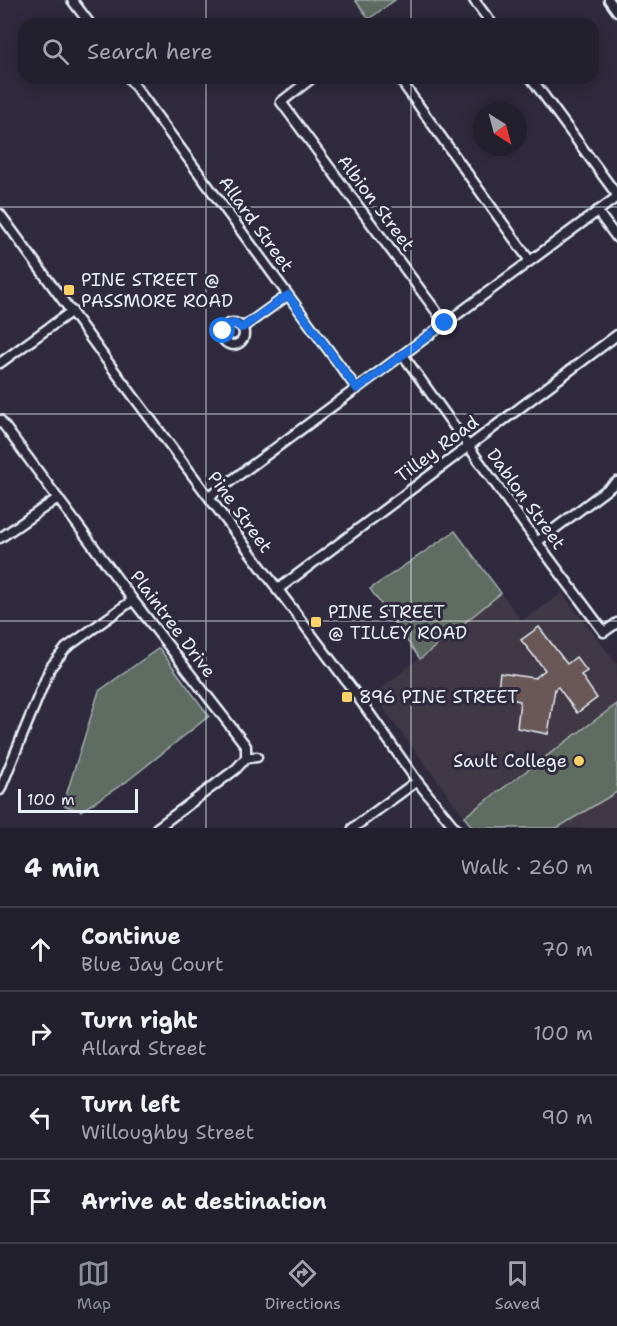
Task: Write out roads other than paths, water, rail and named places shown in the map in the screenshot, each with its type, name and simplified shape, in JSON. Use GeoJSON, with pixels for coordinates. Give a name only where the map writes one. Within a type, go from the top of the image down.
{"type":"FeatureCollection","features":[{"type":"Feature","properties":{"kind":"street"},"geometry":{"type":"LineString","coordinates":[[72,0],[86,18]]}},
{"type":"Feature","properties":{"kind":"street"},"geometry":{"type":"LineString","coordinates":[[474,0],[488,18]]}},
{"type":"Feature","properties":{"kind":"street"},"geometry":{"type":"LineString","coordinates":[[609,0],[617,11]]}},
{"type":"Feature","properties":{"kind":"street","name":"Allard Street"},"geometry":{"type":"LineString","coordinates":[[133,84],[357,389]]}},
{"type":"Feature","properties":{"kind":"street","name":"Albion Street"},"geometry":{"type":"LineString","coordinates":[[304,84],[281,102],[445,323]]}},
{"type":"Feature","properties":{"kind":"street"},"geometry":{"type":"LineString","coordinates":[[403,84],[530,261]]}},
{"type":"Feature","properties":{"kind":"street"},"geometry":{"type":"LineString","coordinates":[[210,497],[617,196],[535,84]]}},
{"type":"Feature","properties":{"kind":"street"},"geometry":{"type":"LineString","coordinates":[[597,211],[617,238]]}},
{"type":"Feature","properties":{"kind":"street","name":"Pine Street"},"geometry":{"type":"LineString","coordinates":[[0,214],[353,690],[417,781],[454,828]]}},
{"type":"Feature","properties":{"kind":"street"},"geometry":{"type":"LineString","coordinates":[[242,328],[288,295]]}},
{"type":"Feature","properties":{"kind":"street"},"geometry":{"type":"LineString","coordinates":[[0,363],[72,311]]}},
{"type":"Feature","properties":{"kind":"street","name":"Tilley Road"},"geometry":{"type":"LineString","coordinates":[[277,590],[617,335]]}},
{"type":"Feature","properties":{"kind":"street","name":"Dablon Street"},"geometry":{"type":"LineString","coordinates":[[403,355],[604,632],[617,623]]}},
{"type":"Feature","properties":{"kind":"street","name":"Plaintree Drive"},"geometry":{"type":"LineString","coordinates":[[0,420],[133,600],[246,746],[246,758]]}},
{"type":"Feature","properties":{"kind":"street"},"geometry":{"type":"LineString","coordinates":[[537,542],[617,482]]}},
{"type":"Feature","properties":{"kind":"street"},"geometry":{"type":"LineString","coordinates":[[0,538],[58,498]]}},
{"type":"Feature","properties":{"kind":"street"},"geometry":{"type":"LineString","coordinates":[[0,790],[50,668],[66,648],[133,600]]}},
{"type":"Feature","properties":{"kind":"street"},"geometry":{"type":"LineString","coordinates":[[158,828],[203,796],[246,758],[257,757]]}},
{"type":"Feature","properties":{"kind":"street"},"geometry":{"type":"LineString","coordinates":[[353,828],[417,781]]}},
{"type":"Feature","properties":{"kind":"place","name":"PINE STREET @ PASSMORE ROAD"},"geometry":{"type":"Point","coordinates":[69,290]}},
{"type":"Feature","properties":{"kind":"place","name":"PINE STREET @ TILLEY ROAD"},"geometry":{"type":"Point","coordinates":[316,622]}},
{"type":"Feature","properties":{"kind":"place","name":"896 PINE STREET"},"geometry":{"type":"Point","coordinates":[347,697]}},
{"type":"Feature","properties":{"kind":"place","name":"Sault College"},"geometry":{"type":"Point","coordinates":[579,761]}}]}
